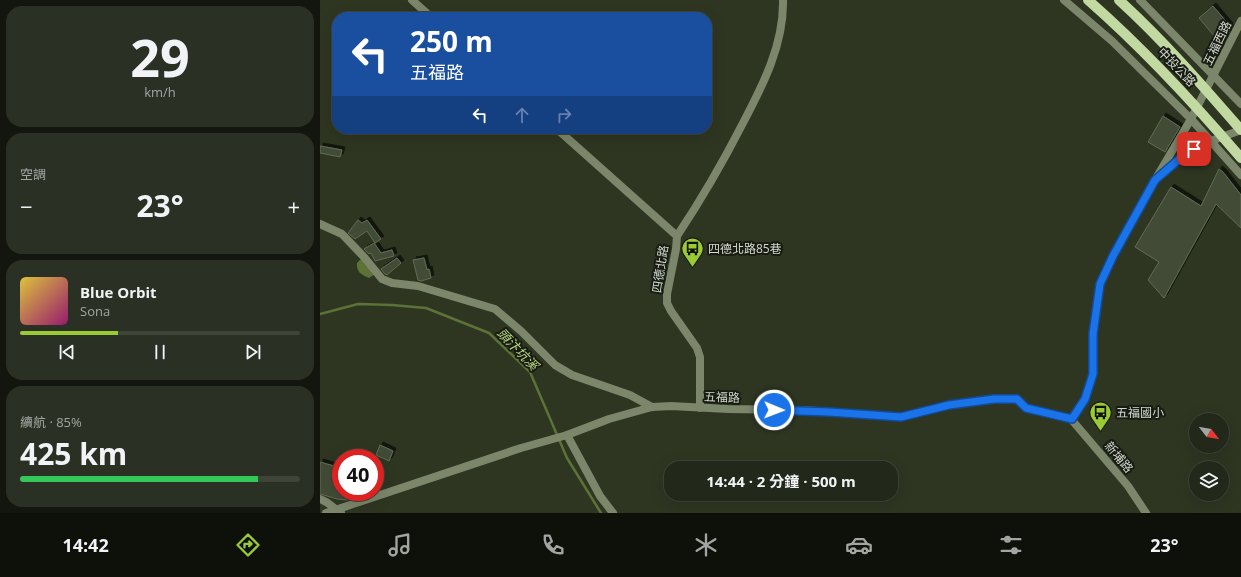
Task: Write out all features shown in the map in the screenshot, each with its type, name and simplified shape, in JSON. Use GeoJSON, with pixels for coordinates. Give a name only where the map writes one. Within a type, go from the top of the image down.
{"type":"FeatureCollection","features":[{"type":"Feature","properties":{"kind":"main road","name":"中投公路"},"geometry":{"type":"LineString","coordinates":[[1088,0],[1122,30],[1190,100],[1241,158]]}},
{"type":"Feature","properties":{"kind":"main road","name":"中投公路"},"geometry":{"type":"LineString","coordinates":[[1119,0],[1200,83],[1241,130]]}},
{"type":"Feature","properties":{"kind":"street"},"geometry":{"type":"LineString","coordinates":[[412,0],[425,12]]}},
{"type":"Feature","properties":{"kind":"street"},"geometry":{"type":"LineString","coordinates":[[677,236],[718,170],[764,84],[784,17],[783,0]]}},
{"type":"Feature","properties":{"kind":"street"},"geometry":{"type":"LineString","coordinates":[[1064,0],[1112,41],[1191,119],[1241,175]]}},
{"type":"Feature","properties":{"kind":"street"},"geometry":{"type":"LineString","coordinates":[[1140,0],[1241,104]]}},
{"type":"Feature","properties":{"kind":"street","name":"五福西路"},"geometry":{"type":"LineString","coordinates":[[1191,119],[1241,21]]}},
{"type":"Feature","properties":{"kind":"street"},"geometry":{"type":"LineString","coordinates":[[1072,419],[1085,399],[1093,374],[1093,334],[1100,284],[1113,256],[1191,119]]}},
{"type":"Feature","properties":{"kind":"street"},"geometry":{"type":"LineString","coordinates":[[1155,180],[1184,155],[1211,141],[1241,130]]}},
{"type":"Feature","properties":{"kind":"street","name":"四德北路"},"geometry":{"type":"LineString","coordinates":[[563,134],[677,236],[676,249],[667,294],[668,303],[671,311],[697,348],[700,357],[700,408]]}},
{"type":"Feature","properties":{"kind":"street"},"geometry":{"type":"LineString","coordinates":[[320,224],[342,234],[382,279],[392,283],[418,286],[495,309],[522,331],[555,365],[572,375],[630,396],[652,408]]}},
{"type":"Feature","properties":{"kind":"street","name":"五福路"},"geometry":{"type":"LineString","coordinates":[[338,511],[567,435],[609,419],[652,408],[671,406],[804,410],[901,417],[949,405],[994,399],[1017,399],[1026,408],[1072,419]]}},
{"type":"Feature","properties":{"kind":"street","name":"新埔路"},"geometry":{"type":"LineString","coordinates":[[1072,419],[1128,486],[1146,513]]}},
{"type":"Feature","properties":{"kind":"street"},"geometry":{"type":"LineString","coordinates":[[567,435],[600,496],[613,513]]}},
{"type":"Feature","properties":{"kind":"street"},"geometry":{"type":"LineString","coordinates":[[320,499],[329,503],[338,511]]}},
{"type":"Feature","properties":{"kind":"street"},"geometry":{"type":"LineString","coordinates":[[326,513],[338,511]]}},
{"type":"Feature","properties":{"kind":"shaded area"},"geometry":{"type":"Polygon","coordinates":[[[362,258],[375,274],[369,278],[361,274],[357,268],[357,263],[362,258]]]}},
{"type":"Feature","properties":{"kind":"building"},"geometry":{"type":"Polygon","coordinates":[[[1213,6],[1230,26],[1216,38],[1199,18],[1213,6]]]}},
{"type":"Feature","properties":{"kind":"building"},"geometry":{"type":"Polygon","coordinates":[[[1163,116],[1180,127],[1165,152],[1148,142],[1163,116]]]}},
{"type":"Feature","properties":{"kind":"building"},"geometry":{"type":"Polygon","coordinates":[[[320,146],[342,150],[340,157],[320,153],[320,146]]]}},
{"type":"Feature","properties":{"kind":"building"},"geometry":{"type":"Polygon","coordinates":[[[1219,169],[1241,195],[1241,228],[1216,204],[1164,298],[1148,280],[1159,262],[1135,247],[1171,187],[1201,206],[1219,169]]]}},
{"type":"Feature","properties":{"kind":"building"},"geometry":{"type":"Polygon","coordinates":[[[358,220],[362,223],[367,220],[381,239],[375,243],[367,231],[355,239],[348,233],[358,220]]]}},
{"type":"Feature","properties":{"kind":"building"},"geometry":{"type":"Polygon","coordinates":[[[374,243],[381,253],[392,250],[394,256],[375,261],[371,253],[369,254],[364,249],[374,243]]]}},
{"type":"Feature","properties":{"kind":"building"},"geometry":{"type":"Polygon","coordinates":[[[397,258],[401,263],[387,275],[385,274],[381,269],[397,258]]]}},
{"type":"Feature","properties":{"kind":"building"},"geometry":{"type":"Polygon","coordinates":[[[424,258],[431,278],[421,281],[418,280],[413,260],[424,258]]]}},
{"type":"Feature","properties":{"kind":"building"},"geometry":{"type":"Polygon","coordinates":[[[380,445],[393,451],[389,461],[384,459],[384,449],[378,449],[380,445]]]}},
{"type":"Feature","properties":{"kind":"building"},"geometry":{"type":"Polygon","coordinates":[[[320,462],[332,465],[332,498],[320,494],[320,462]]]}},
{"type":"Feature","properties":{"kind":"waterway","name":"頭汴坑溪"},"geometry":{"type":"LineString","coordinates":[[320,314],[358,304],[426,308],[489,333],[530,372],[567,458],[601,513]]}},
{"type":"Feature","properties":{"kind":"place","name":"四德北路85巷"},"geometry":{"type":"Point","coordinates":[693,268]}},
{"type":"Feature","properties":{"kind":"place","name":"五福國小"},"geometry":{"type":"Point","coordinates":[1101,432]}},
{"type":"Feature","properties":{"kind":"route"},"geometry":{"type":"LineString","coordinates":[[774,410],[804,410],[901,417],[949,405],[994,399],[1017,399],[1026,408],[1072,419],[1085,399],[1093,374],[1093,334],[1100,284],[1113,256],[1155,180],[1184,155],[1194,149]]}}]}
